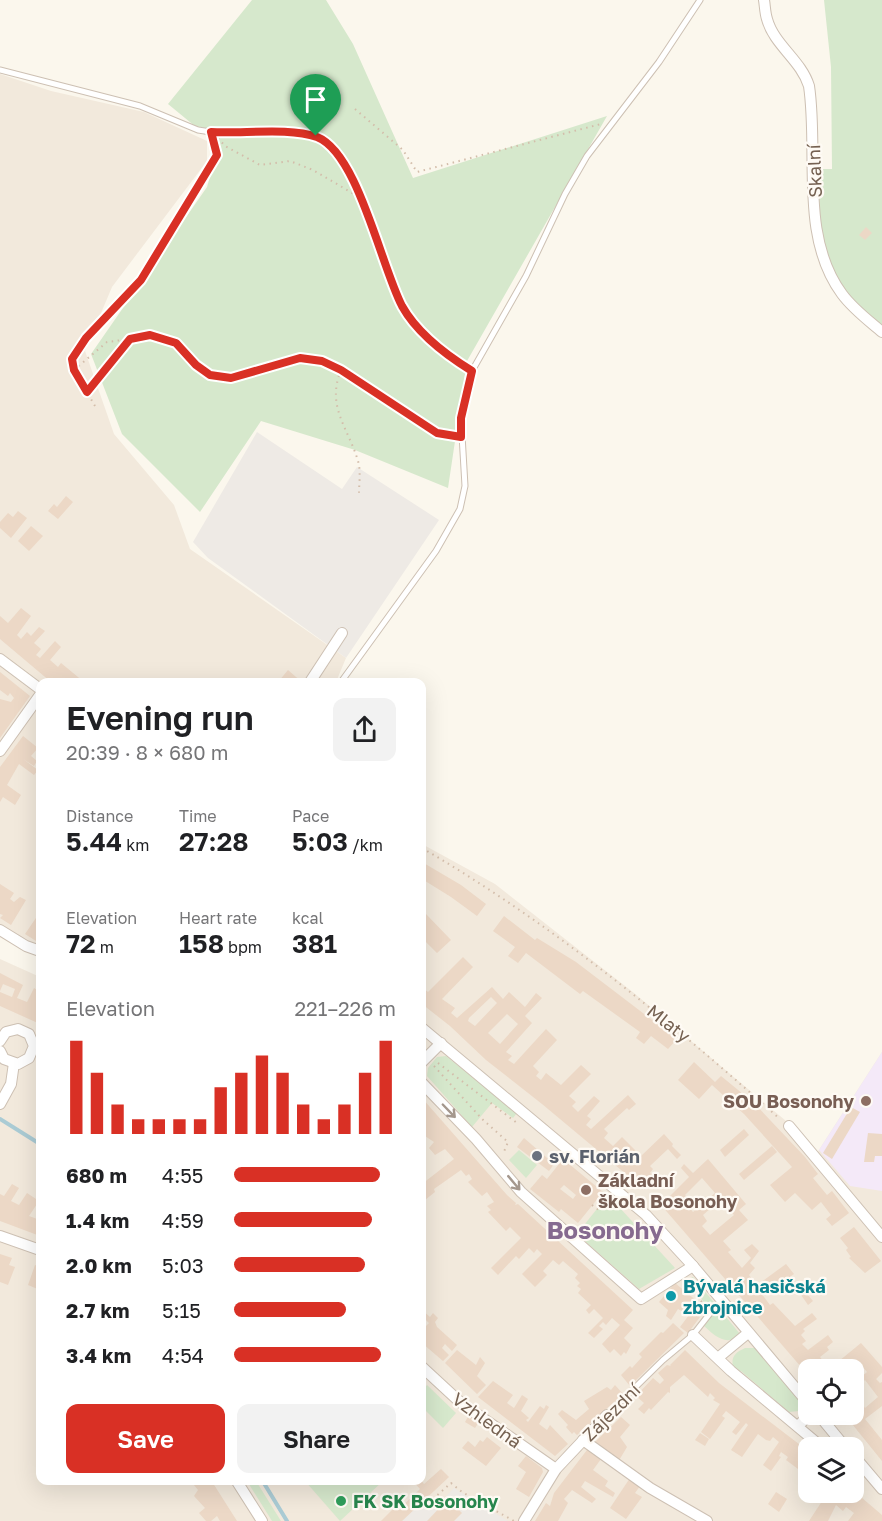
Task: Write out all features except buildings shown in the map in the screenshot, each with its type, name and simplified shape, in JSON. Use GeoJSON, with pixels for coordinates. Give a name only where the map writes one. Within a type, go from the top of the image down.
{"type":"FeatureCollection","features":[{"type":"Feature","properties":{"kind":"street","name":"Skalní"},"geometry":{"type":"LineString","coordinates":[[764,0],[767,20],[780,42],[805,72],[809,86],[815,211],[821,249],[841,293],[854,308],[882,332]]}},
{"type":"Feature","properties":{"kind":"street"},"geometry":{"type":"LineString","coordinates":[[313,678],[342,633]]}},
{"type":"Feature","properties":{"kind":"street"},"geometry":{"type":"LineString","coordinates":[[0,659],[36,686]]}},
{"type":"Feature","properties":{"kind":"street"},"geometry":{"type":"LineString","coordinates":[[0,751],[36,701]]}},
{"type":"Feature","properties":{"kind":"street"},"geometry":{"type":"LineString","coordinates":[[0,930],[36,950]]}},
{"type":"Feature","properties":{"kind":"street"},"geometry":{"type":"LineString","coordinates":[[2,1033],[13,1029],[22,1030],[29,1034],[36,1045]]}},
{"type":"Feature","properties":{"kind":"street"},"geometry":{"type":"LineString","coordinates":[[426,1031],[646,1215],[693,1266],[798,1391]]}},
{"type":"Feature","properties":{"kind":"street"},"geometry":{"type":"LineString","coordinates":[[426,1058],[441,1043]]}},
{"type":"Feature","properties":{"kind":"street"},"geometry":{"type":"LineString","coordinates":[[0,1051],[4,1059],[14,1063],[26,1061],[36,1048]]}},
{"type":"Feature","properties":{"kind":"street"},"geometry":{"type":"LineString","coordinates":[[0,1104],[11,1084],[14,1063]]}},
{"type":"Feature","properties":{"kind":"street"},"geometry":{"type":"LineString","coordinates":[[426,1087],[476,1138],[521,1192],[641,1299],[693,1266]]}},
{"type":"Feature","properties":{"kind":"street"},"geometry":{"type":"LineString","coordinates":[[789,1126],[882,1237]]}},
{"type":"Feature","properties":{"kind":"street"},"geometry":{"type":"LineString","coordinates":[[0,1236],[36,1249]]}},
{"type":"Feature","properties":{"kind":"street"},"geometry":{"type":"LineString","coordinates":[[719,1358],[748,1333]]}},
{"type":"Feature","properties":{"kind":"street"},"geometry":{"type":"LineString","coordinates":[[693,1335],[731,1371],[810,1437]]}},
{"type":"Feature","properties":{"kind":"street","name":"Vzhledná"},"geometry":{"type":"LineString","coordinates":[[426,1371],[461,1403],[555,1469]]}},
{"type":"Feature","properties":{"kind":"street","name":"Zájezdní"},"geometry":{"type":"LineString","coordinates":[[524,1521],[555,1469],[607,1415]]}},
{"type":"Feature","properties":{"kind":"street"},"geometry":{"type":"LineString","coordinates":[[827,1425],[837,1437]]}},
{"type":"Feature","properties":{"kind":"street"},"geometry":{"type":"LineString","coordinates":[[583,1440],[650,1488],[707,1521]]}},
{"type":"Feature","properties":{"kind":"street"},"geometry":{"type":"LineString","coordinates":[[864,1468],[882,1489]]}},
{"type":"Feature","properties":{"kind":"street"},"geometry":{"type":"LineString","coordinates":[[864,1473],[870,1476]]}},
{"type":"Feature","properties":{"kind":"street"},"geometry":{"type":"LineString","coordinates":[[239,1485],[262,1521]]}},
{"type":"Feature","properties":{"kind":"lane"},"geometry":{"type":"LineString","coordinates":[[344,678],[436,551],[460,509],[465,486],[461,418],[472,371],[526,276],[582,165],[659,62],[700,0]]}},
{"type":"Feature","properties":{"kind":"lane"},"geometry":{"type":"LineString","coordinates":[[0,69],[140,106],[198,130],[211,132]]}},
{"type":"Feature","properties":{"kind":"lane","name":"Zájezdní"},"geometry":{"type":"LineString","coordinates":[[607,1415],[663,1360],[693,1335],[711,1312]]}},
{"type":"Feature","properties":{"kind":"path"},"geometry":{"type":"LineString","coordinates":[[355,110],[404,150],[417,172],[615,120]]}},
{"type":"Feature","properties":{"kind":"path"},"geometry":{"type":"LineString","coordinates":[[211,132],[225,146],[260,165],[290,161],[313,170],[360,198]]}},
{"type":"Feature","properties":{"kind":"path"},"geometry":{"type":"LineString","coordinates":[[211,132],[291,132],[316,136],[329,143],[348,167],[402,306],[420,330],[472,371]]}},
{"type":"Feature","properties":{"kind":"path"},"geometry":{"type":"LineString","coordinates":[[95,406],[74,370],[72,359],[86,338],[141,280],[217,155],[211,132]]}},
{"type":"Feature","properties":{"kind":"path"},"geometry":{"type":"LineString","coordinates":[[74,370],[107,342],[150,335],[176,343],[196,365],[210,375],[231,378],[300,358],[322,361],[341,370],[437,433],[461,437]]}},
{"type":"Feature","properties":{"kind":"path"},"geometry":{"type":"LineString","coordinates":[[87,392],[130,339]]}},
{"type":"Feature","properties":{"kind":"path"},"geometry":{"type":"LineString","coordinates":[[341,370],[335,386],[335,404],[359,463],[359,494]]}},
{"type":"Feature","properties":{"kind":"path","name":"Mlaty"},"geometry":{"type":"LineString","coordinates":[[426,850],[474,879],[567,943],[698,1045],[789,1126]]}},
{"type":"Feature","properties":{"kind":"path"},"geometry":{"type":"LineString","coordinates":[[426,1060],[482,1119],[508,1142],[501,1156]]}},
{"type":"Feature","properties":{"kind":"path"},"geometry":{"type":"LineString","coordinates":[[592,1205],[599,1210],[616,1189]]}},
{"type":"Feature","properties":{"kind":"path"},"geometry":{"type":"LineString","coordinates":[[692,1292],[711,1312]]}},
{"type":"Feature","properties":{"kind":"path"},"geometry":{"type":"LineString","coordinates":[[433,1499],[451,1483],[462,1492],[514,1521]]}},
{"type":"Feature","properties":{"kind":"shaded area"},"geometry":{"type":"Polygon","coordinates":[[[0,74],[51,91],[144,112],[207,141],[207,161],[112,287],[85,351],[114,434],[174,505],[190,549],[346,658],[338,678],[36,678],[36,944],[0,927],[0,74]]]}},
{"type":"Feature","properties":{"kind":"shaded area"},"geometry":{"type":"Polygon","coordinates":[[[257,432],[342,489],[357,467],[439,520],[346,658],[208,558],[193,542],[257,432]]]}},
{"type":"Feature","properties":{"kind":"shaded area"},"geometry":{"type":"Polygon","coordinates":[[[426,846],[495,884],[634,993],[786,1121],[817,1153],[882,1052],[882,1521],[0,1521],[0,959],[36,975],[36,1485],[426,1485],[426,846]]]}},
{"type":"Feature","properties":{"kind":"shaded area","name":"SOU Bosonohy"},"geometry":{"type":"Polygon","coordinates":[[[882,1052],[882,1191],[850,1186],[819,1150],[882,1052]]]}},
{"type":"Feature","properties":{"kind":"shaded area"},"geometry":{"type":"Polygon","coordinates":[[[454,1488],[508,1521],[386,1521],[419,1489],[437,1506],[454,1488]]]}},
{"type":"Feature","properties":{"kind":"green space"},"geometry":{"type":"Polygon","coordinates":[[[252,0],[326,0],[353,44],[413,178],[607,116],[467,361],[448,488],[355,450],[261,421],[200,512],[122,434],[91,354],[207,187],[219,146],[168,104],[252,0]]]}},
{"type":"Feature","properties":{"kind":"green space"},"geometry":{"type":"Polygon","coordinates":[[[824,0],[882,0],[882,327],[843,290],[832,271],[823,243],[819,169],[832,169],[831,67],[824,0]]]}},
{"type":"Feature","properties":{"kind":"green space"},"geometry":{"type":"Polygon","coordinates":[[[446,1056],[517,1113],[513,1118],[492,1103],[472,1127],[427,1076],[428,1068],[437,1057],[446,1056]]]}},
{"type":"Feature","properties":{"kind":"green space"},"geometry":{"type":"Polygon","coordinates":[[[519,1150],[537,1165],[526,1178],[509,1160],[519,1150]]]}},
{"type":"Feature","properties":{"kind":"green space"},"geometry":{"type":"Polygon","coordinates":[[[608,1195],[675,1268],[639,1289],[577,1234],[608,1195]]]}},
{"type":"Feature","properties":{"kind":"green space"},"geometry":{"type":"Polygon","coordinates":[[[693,1277],[740,1334],[735,1338],[721,1339],[704,1326],[713,1314],[687,1280],[693,1277]]]}},
{"type":"Feature","properties":{"kind":"green space"},"geometry":{"type":"Polygon","coordinates":[[[745,1348],[756,1348],[798,1397],[798,1411],[789,1412],[741,1371],[734,1370],[732,1362],[738,1352],[745,1348]]]}},
{"type":"Feature","properties":{"kind":"green space"},"geometry":{"type":"Polygon","coordinates":[[[426,1386],[456,1413],[443,1428],[426,1411],[426,1386]]]}},
{"type":"Feature","properties":{"kind":"green space"},"geometry":{"type":"Polygon","coordinates":[[[250,1485],[258,1485],[281,1521],[272,1521],[250,1485]]]}},
{"type":"Feature","properties":{"kind":"green space","name":"FK SK Bosonohy"},"geometry":{"type":"Polygon","coordinates":[[[308,1485],[379,1485],[340,1521],[308,1485]]]}},
{"type":"Feature","properties":{"kind":"waterway"},"geometry":{"type":"LineString","coordinates":[[0,1119],[36,1142]]}},
{"type":"Feature","properties":{"kind":"waterway"},"geometry":{"type":"LineString","coordinates":[[265,1485],[287,1521]]}},
{"type":"Feature","properties":{"kind":"place","name":"SOU Bosonohy"},"geometry":{"type":"Point","coordinates":[866,1101]}},
{"type":"Feature","properties":{"kind":"place","name":"sv. Florián"},"geometry":{"type":"Point","coordinates":[537,1156]}},
{"type":"Feature","properties":{"kind":"place","name":"Základní škola Bosonohy"},"geometry":{"type":"Point","coordinates":[586,1190]}},
{"type":"Feature","properties":{"kind":"place","name":"Bývalá hasičská zbrojnice"},"geometry":{"type":"Point","coordinates":[671,1296]}},
{"type":"Feature","properties":{"kind":"place","name":"FK SK Bosonohy"},"geometry":{"type":"Point","coordinates":[341,1501]}},
{"type":"Feature","properties":{"kind":"district","name":"Bosonohy"},"geometry":{"type":"Point","coordinates":[605,1229]}},
{"type":"Feature","properties":{"kind":"route"},"geometry":{"type":"LineString","coordinates":[[211,132],[291,132],[316,136],[329,143],[348,167],[402,306],[420,330],[472,371],[461,418],[461,437],[437,433],[341,370],[322,361],[300,358],[231,378],[210,375],[196,365],[176,343],[150,335],[130,339],[87,392],[74,370],[72,359],[86,338],[141,280],[217,155],[215,140],[211,132]]}}]}
